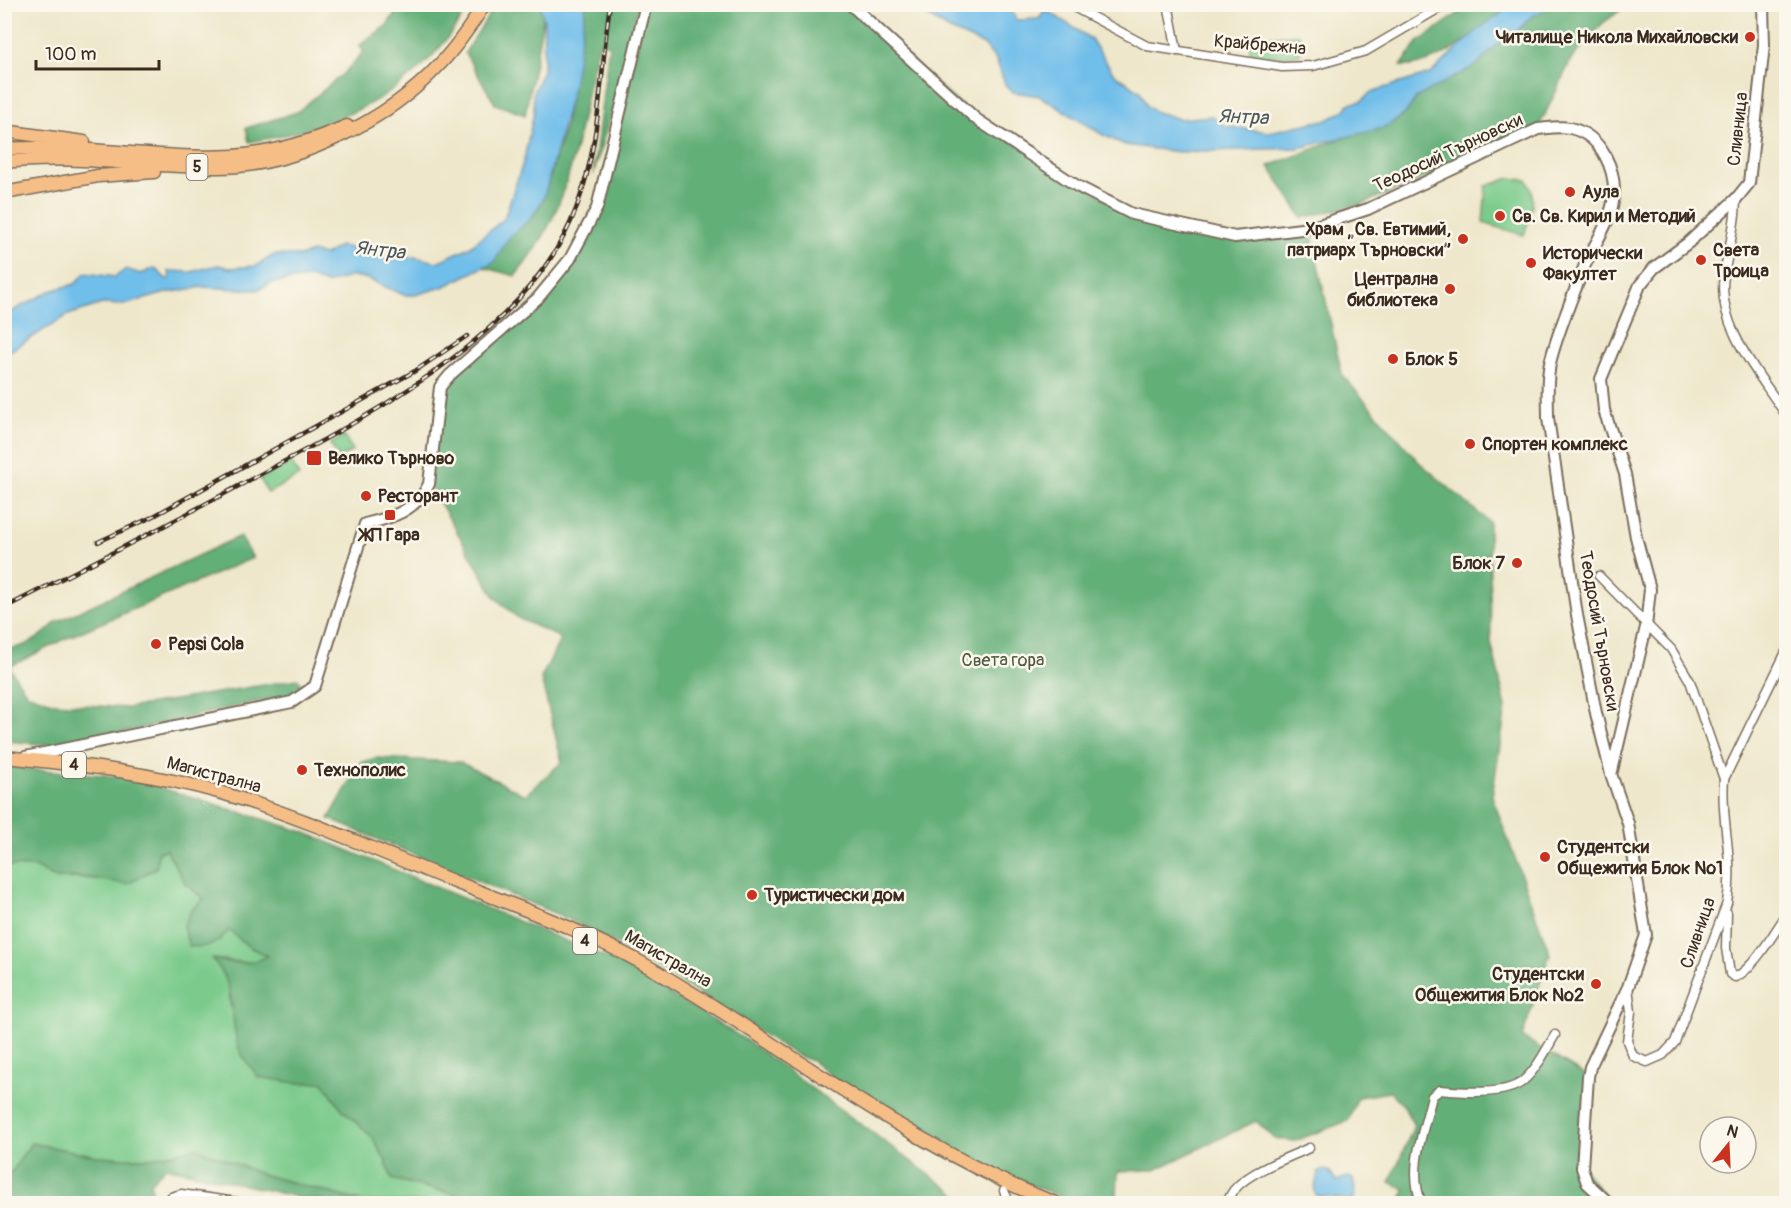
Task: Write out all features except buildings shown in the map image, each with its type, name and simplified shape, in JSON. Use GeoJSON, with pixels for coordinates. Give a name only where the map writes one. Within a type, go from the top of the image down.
{"type":"FeatureCollection","features":[{"type":"Feature","properties":{"kind":"main road","name":"5"},"geometry":{"type":"LineString","coordinates":[[4,162],[72,160],[215,167],[288,157],[337,140],[418,85],[442,63],[485,4]]}},
{"type":"Feature","properties":{"kind":"main road","name":"5"},"geometry":{"type":"LineString","coordinates":[[4,149],[60,148],[244,154],[288,147],[329,134],[379,112]]}},
{"type":"Feature","properties":{"kind":"main road"},"geometry":{"type":"LineString","coordinates":[[4,131],[137,152]]}},
{"type":"Feature","properties":{"kind":"main road"},"geometry":{"type":"LineString","coordinates":[[4,138],[63,139]]}},
{"type":"Feature","properties":{"kind":"main road"},"geometry":{"type":"LineString","coordinates":[[4,193],[98,176],[215,167]]}},
{"type":"Feature","properties":{"kind":"main road","name":"Магистрална"},"geometry":{"type":"LineString","coordinates":[[4,756],[129,773],[193,786],[266,807],[608,945],[674,983],[912,1133],[988,1175],[1058,1203]]}},
{"type":"Feature","properties":{"kind":"main road","name":"Магистрална"},"geometry":{"type":"LineString","coordinates":[[129,773],[220,798],[305,828],[606,950],[672,987],[909,1140],[1004,1191],[1034,1203]]}},
{"type":"Feature","properties":{"kind":"street"},"geometry":{"type":"LineString","coordinates":[[19,758],[292,702],[315,686],[365,524],[405,512],[423,497],[429,484],[440,387],[450,375],[538,298],[570,259],[597,208],[646,4]]}},
{"type":"Feature","properties":{"kind":"street","name":"Теодосий Търновски"},"geometry":{"type":"LineString","coordinates":[[850,4],[976,119],[1077,186],[1132,214],[1235,237],[1310,228],[1368,209],[1538,129],[1566,127],[1592,137],[1604,154],[1615,182],[1612,206],[1585,265],[1550,361],[1548,418],[1577,615],[1596,713],[1611,774],[1628,823],[1646,935],[1628,987],[1590,1067],[1584,1107],[1584,1176],[1587,1183],[1610,1203]]}},
{"type":"Feature","properties":{"kind":"street","name":"Крайбрежна"},"geometry":{"type":"LineString","coordinates":[[1068,4],[1147,46],[1282,67],[1313,66],[1366,51],[1446,4]]}},
{"type":"Feature","properties":{"kind":"street"},"geometry":{"type":"LineString","coordinates":[[1168,4],[1177,51]]}},
{"type":"Feature","properties":{"kind":"street","name":"Сливница"},"geometry":{"type":"LineString","coordinates":[[1763,6],[1764,45],[1749,183],[1736,199],[1736,222],[1723,278],[1725,312],[1744,349],[1786,415]]}},
{"type":"Feature","properties":{"kind":"street"},"geometry":{"type":"LineString","coordinates":[[1611,774],[1646,627],[1650,589],[1636,537],[1625,474],[1604,410],[1601,379],[1640,285],[1654,268],[1688,243],[1736,199]]}},
{"type":"Feature","properties":{"kind":"street"},"geometry":{"type":"LineString","coordinates":[[1599,576],[1646,627],[1671,649],[1690,681],[1724,778]]}},
{"type":"Feature","properties":{"kind":"street","name":"Сливница"},"geometry":{"type":"LineString","coordinates":[[1628,987],[1631,1012],[1627,1041],[1633,1056],[1647,1062],[1663,1055],[1675,1042],[1727,903],[1731,885],[1730,843],[1722,799],[1724,778],[1786,652]]}},
{"type":"Feature","properties":{"kind":"street"},"geometry":{"type":"LineString","coordinates":[[1727,903],[1727,964],[1730,974],[1736,977],[1741,975],[1752,962],[1786,915]]}},
{"type":"Feature","properties":{"kind":"street"},"geometry":{"type":"LineString","coordinates":[[1422,1203],[1416,1184],[1416,1167],[1432,1096],[1440,1090],[1463,1092],[1498,1090],[1519,1084],[1540,1061],[1555,1035]]}},
{"type":"Feature","properties":{"kind":"street"},"geometry":{"type":"LineString","coordinates":[[1236,1203],[1230,1196],[1234,1188],[1265,1168],[1309,1148]]}},
{"type":"Feature","properties":{"kind":"street"},"geometry":{"type":"LineString","coordinates":[[1004,1191],[1010,1203]]}},
{"type":"Feature","properties":{"kind":"street"},"geometry":{"type":"LineString","coordinates":[[169,1203],[171,1197],[181,1194],[250,1203]]}},
{"type":"Feature","properties":{"kind":"green space"},"geometry":{"type":"Polygon","coordinates":[[[1555,4],[1628,5],[1603,23],[1571,60],[1538,129],[1362,204],[1302,218],[1269,166],[1352,134],[1384,128],[1404,115],[1417,97],[1477,65],[1507,35],[1520,29],[1532,16],[1555,4]]]}},
{"type":"Feature","properties":{"kind":"green space"},"geometry":{"type":"Polygon","coordinates":[[[401,5],[469,5],[450,35],[428,60],[404,82],[377,100],[316,127],[249,142],[246,128],[297,112],[345,72],[364,51],[359,46],[387,25],[401,5]]]}},
{"type":"Feature","properties":{"kind":"green space"},"geometry":{"type":"Polygon","coordinates":[[[495,5],[540,5],[544,14],[525,115],[495,104],[465,53],[495,5]]]}},
{"type":"Feature","properties":{"kind":"green space"},"geometry":{"type":"Polygon","coordinates":[[[586,5],[638,5],[620,83],[593,175],[609,45],[600,42],[572,164],[552,220],[536,248],[515,276],[483,267],[494,262],[508,239],[532,217],[544,198],[565,126],[586,5]]]}},
{"type":"Feature","properties":{"kind":"green space","name":"Света гора"},"geometry":{"type":"Polygon","coordinates":[[[646,5],[850,5],[976,119],[1132,214],[1235,237],[1310,228],[1342,375],[1419,462],[1489,522],[1491,642],[1506,707],[1492,796],[1550,954],[1522,1037],[1588,1077],[1582,1168],[1610,1203],[1398,1203],[1406,1190],[1390,1182],[1414,1126],[1403,1105],[1390,1092],[1358,1097],[1348,1121],[1295,1141],[1275,1139],[1256,1121],[1155,1170],[1118,1171],[1117,1198],[1149,1203],[1078,1203],[967,1161],[847,1089],[812,1061],[796,1055],[633,953],[566,918],[329,819],[360,763],[375,758],[460,762],[525,795],[562,762],[541,678],[561,638],[518,618],[495,597],[429,484],[440,387],[538,298],[570,259],[597,208],[646,5]]]}},
{"type":"Feature","properties":{"kind":"green space"},"geometry":{"type":"Polygon","coordinates":[[[1505,5],[1502,13],[1481,30],[1441,56],[1427,62],[1401,66],[1417,43],[1467,7],[1505,5]]]}},
{"type":"Feature","properties":{"kind":"green space"},"geometry":{"type":"Polygon","coordinates":[[[1299,35],[1300,55],[1250,57],[1249,37],[1299,35]]]}},
{"type":"Feature","properties":{"kind":"green space"},"geometry":{"type":"Polygon","coordinates":[[[1510,178],[1527,180],[1532,194],[1532,207],[1524,235],[1483,223],[1486,186],[1510,178]]]}},
{"type":"Feature","properties":{"kind":"green space"},"geometry":{"type":"Polygon","coordinates":[[[344,436],[353,451],[339,458],[330,444],[344,436]]]}},
{"type":"Feature","properties":{"kind":"green space"},"geometry":{"type":"Polygon","coordinates":[[[291,462],[299,476],[268,493],[260,479],[291,462]]]}},
{"type":"Feature","properties":{"kind":"green space"},"geometry":{"type":"Polygon","coordinates":[[[240,536],[253,558],[69,637],[9,667],[26,693],[55,703],[128,708],[298,679],[301,684],[295,693],[65,746],[5,741],[4,649],[26,644],[39,637],[56,622],[240,536]]]}},
{"type":"Feature","properties":{"kind":"green space"},"geometry":{"type":"Polygon","coordinates":[[[4,767],[126,777],[301,831],[617,962],[746,1040],[968,1203],[476,1204],[470,1198],[392,1179],[385,1159],[372,1137],[342,1109],[323,1082],[296,1083],[258,1077],[244,1058],[239,1050],[235,1034],[229,988],[211,958],[239,963],[267,956],[248,946],[229,930],[221,939],[212,944],[201,947],[189,946],[183,927],[191,910],[204,899],[185,883],[166,849],[158,852],[157,867],[128,884],[82,877],[55,878],[35,867],[5,866],[4,767]]]}},
{"type":"Feature","properties":{"kind":"green space"},"geometry":{"type":"Polygon","coordinates":[[[166,849],[185,883],[204,899],[191,910],[229,930],[248,946],[268,957],[252,963],[213,959],[222,969],[229,983],[230,1005],[296,1083],[323,1082],[342,1109],[372,1137],[385,1159],[392,1179],[470,1198],[476,1203],[363,1202],[261,1174],[197,1148],[151,1158],[125,1158],[97,1156],[31,1143],[12,1172],[5,1175],[5,866],[35,867],[55,878],[104,879],[166,849]]]}},
{"type":"Feature","properties":{"kind":"green space"},"geometry":{"type":"Polygon","coordinates":[[[31,1143],[97,1156],[125,1158],[151,1158],[197,1148],[261,1174],[363,1202],[310,1200],[166,1167],[150,1183],[156,1203],[5,1203],[5,1175],[12,1172],[31,1143]]]}},
{"type":"Feature","properties":{"kind":"water"},"geometry":{"type":"Polygon","coordinates":[[[540,5],[586,5],[573,87],[544,198],[532,217],[508,239],[494,262],[443,287],[415,295],[404,295],[365,278],[352,276],[326,284],[309,278],[291,280],[271,283],[257,290],[202,287],[166,293],[124,305],[102,304],[68,315],[5,354],[5,315],[50,291],[75,284],[85,273],[115,277],[126,269],[141,274],[155,268],[166,279],[170,278],[169,271],[191,272],[218,265],[230,268],[256,266],[274,255],[301,256],[312,252],[325,255],[340,246],[366,251],[388,259],[415,257],[437,262],[468,248],[504,219],[524,160],[534,112],[533,93],[543,70],[544,20],[540,5]]]}},
{"type":"Feature","properties":{"kind":"water"},"geometry":{"type":"Polygon","coordinates":[[[911,5],[994,5],[1013,12],[1016,20],[1039,19],[1045,9],[1091,39],[1114,74],[1140,91],[1147,106],[1156,112],[1180,119],[1212,116],[1225,126],[1269,132],[1329,119],[1345,110],[1349,104],[1362,101],[1371,92],[1430,74],[1479,29],[1502,13],[1505,5],[1555,5],[1532,16],[1516,32],[1507,35],[1477,65],[1417,97],[1404,115],[1384,128],[1298,148],[1179,152],[1125,145],[1103,135],[1040,96],[1013,92],[1006,86],[996,60],[984,45],[948,29],[911,5]]]}},
{"type":"Feature","properties":{"kind":"water"},"geometry":{"type":"Polygon","coordinates":[[[1323,1170],[1329,1171],[1336,1181],[1348,1177],[1353,1179],[1356,1197],[1351,1200],[1317,1196],[1314,1192],[1318,1173],[1323,1170]]]}},
{"type":"Feature","properties":{"kind":"railway"},"geometry":{"type":"LineString","coordinates":[[4,608],[339,431],[436,371],[481,336],[520,297],[553,255],[576,209],[595,133],[610,4]]}},
{"type":"Feature","properties":{"kind":"railway"},"geometry":{"type":"LineString","coordinates":[[98,542],[152,517],[415,371],[467,336]]}},
{"type":"Feature","properties":{"kind":"place","name":"Читалище Никола Михайловски"},"geometry":{"type":"Point","coordinates":[1750,37]}},
{"type":"Feature","properties":{"kind":"place","name":"Аула"},"geometry":{"type":"Point","coordinates":[1570,192]}},
{"type":"Feature","properties":{"kind":"place","name":"Св. Св. Кирил и Методий"},"geometry":{"type":"Point","coordinates":[1500,216]}},
{"type":"Feature","properties":{"kind":"place","name":"Храм „Св. Евтимий, патриарх Търновски”"},"geometry":{"type":"Point","coordinates":[1463,239]}},
{"type":"Feature","properties":{"kind":"place","name":"Света Троица"},"geometry":{"type":"Point","coordinates":[1701,260]}},
{"type":"Feature","properties":{"kind":"place","name":"Исторически Факултет"},"geometry":{"type":"Point","coordinates":[1531,263]}},
{"type":"Feature","properties":{"kind":"place","name":"Централна библиотека"},"geometry":{"type":"Point","coordinates":[1450,289]}},
{"type":"Feature","properties":{"kind":"place","name":"Блок 5"},"geometry":{"type":"Point","coordinates":[1393,359]}},
{"type":"Feature","properties":{"kind":"place","name":"Спортен комплекс"},"geometry":{"type":"Point","coordinates":[1470,444]}},
{"type":"Feature","properties":{"kind":"place","name":"Велико Търново"},"geometry":{"type":"Point","coordinates":[314,458]}},
{"type":"Feature","properties":{"kind":"place","name":"Ресторант"},"geometry":{"type":"Point","coordinates":[366,496]}},
{"type":"Feature","properties":{"kind":"place","name":"ЖП Гара"},"geometry":{"type":"Point","coordinates":[390,515]}},
{"type":"Feature","properties":{"kind":"place","name":"Блок 7"},"geometry":{"type":"Point","coordinates":[1517,563]}},
{"type":"Feature","properties":{"kind":"place","name":"Pepsi Cola"},"geometry":{"type":"Point","coordinates":[156,644]}},
{"type":"Feature","properties":{"kind":"place","name":"Технополис"},"geometry":{"type":"Point","coordinates":[302,770]}},
{"type":"Feature","properties":{"kind":"place","name":"Студентски Общежития Блок №1"},"geometry":{"type":"Point","coordinates":[1545,857]}},
{"type":"Feature","properties":{"kind":"place","name":"Туристически дом"},"geometry":{"type":"Point","coordinates":[752,895]}},
{"type":"Feature","properties":{"kind":"place","name":"Студентски Общежития Блок №2"},"geometry":{"type":"Point","coordinates":[1596,984]}},
{"type":"Feature","properties":{"kind":"water label","name":"Янтра"},"geometry":{"type":"Point","coordinates":[1243,117]}},
{"type":"Feature","properties":{"kind":"water label","name":"Янтра"},"geometry":{"type":"Point","coordinates":[380,250]}}]}
